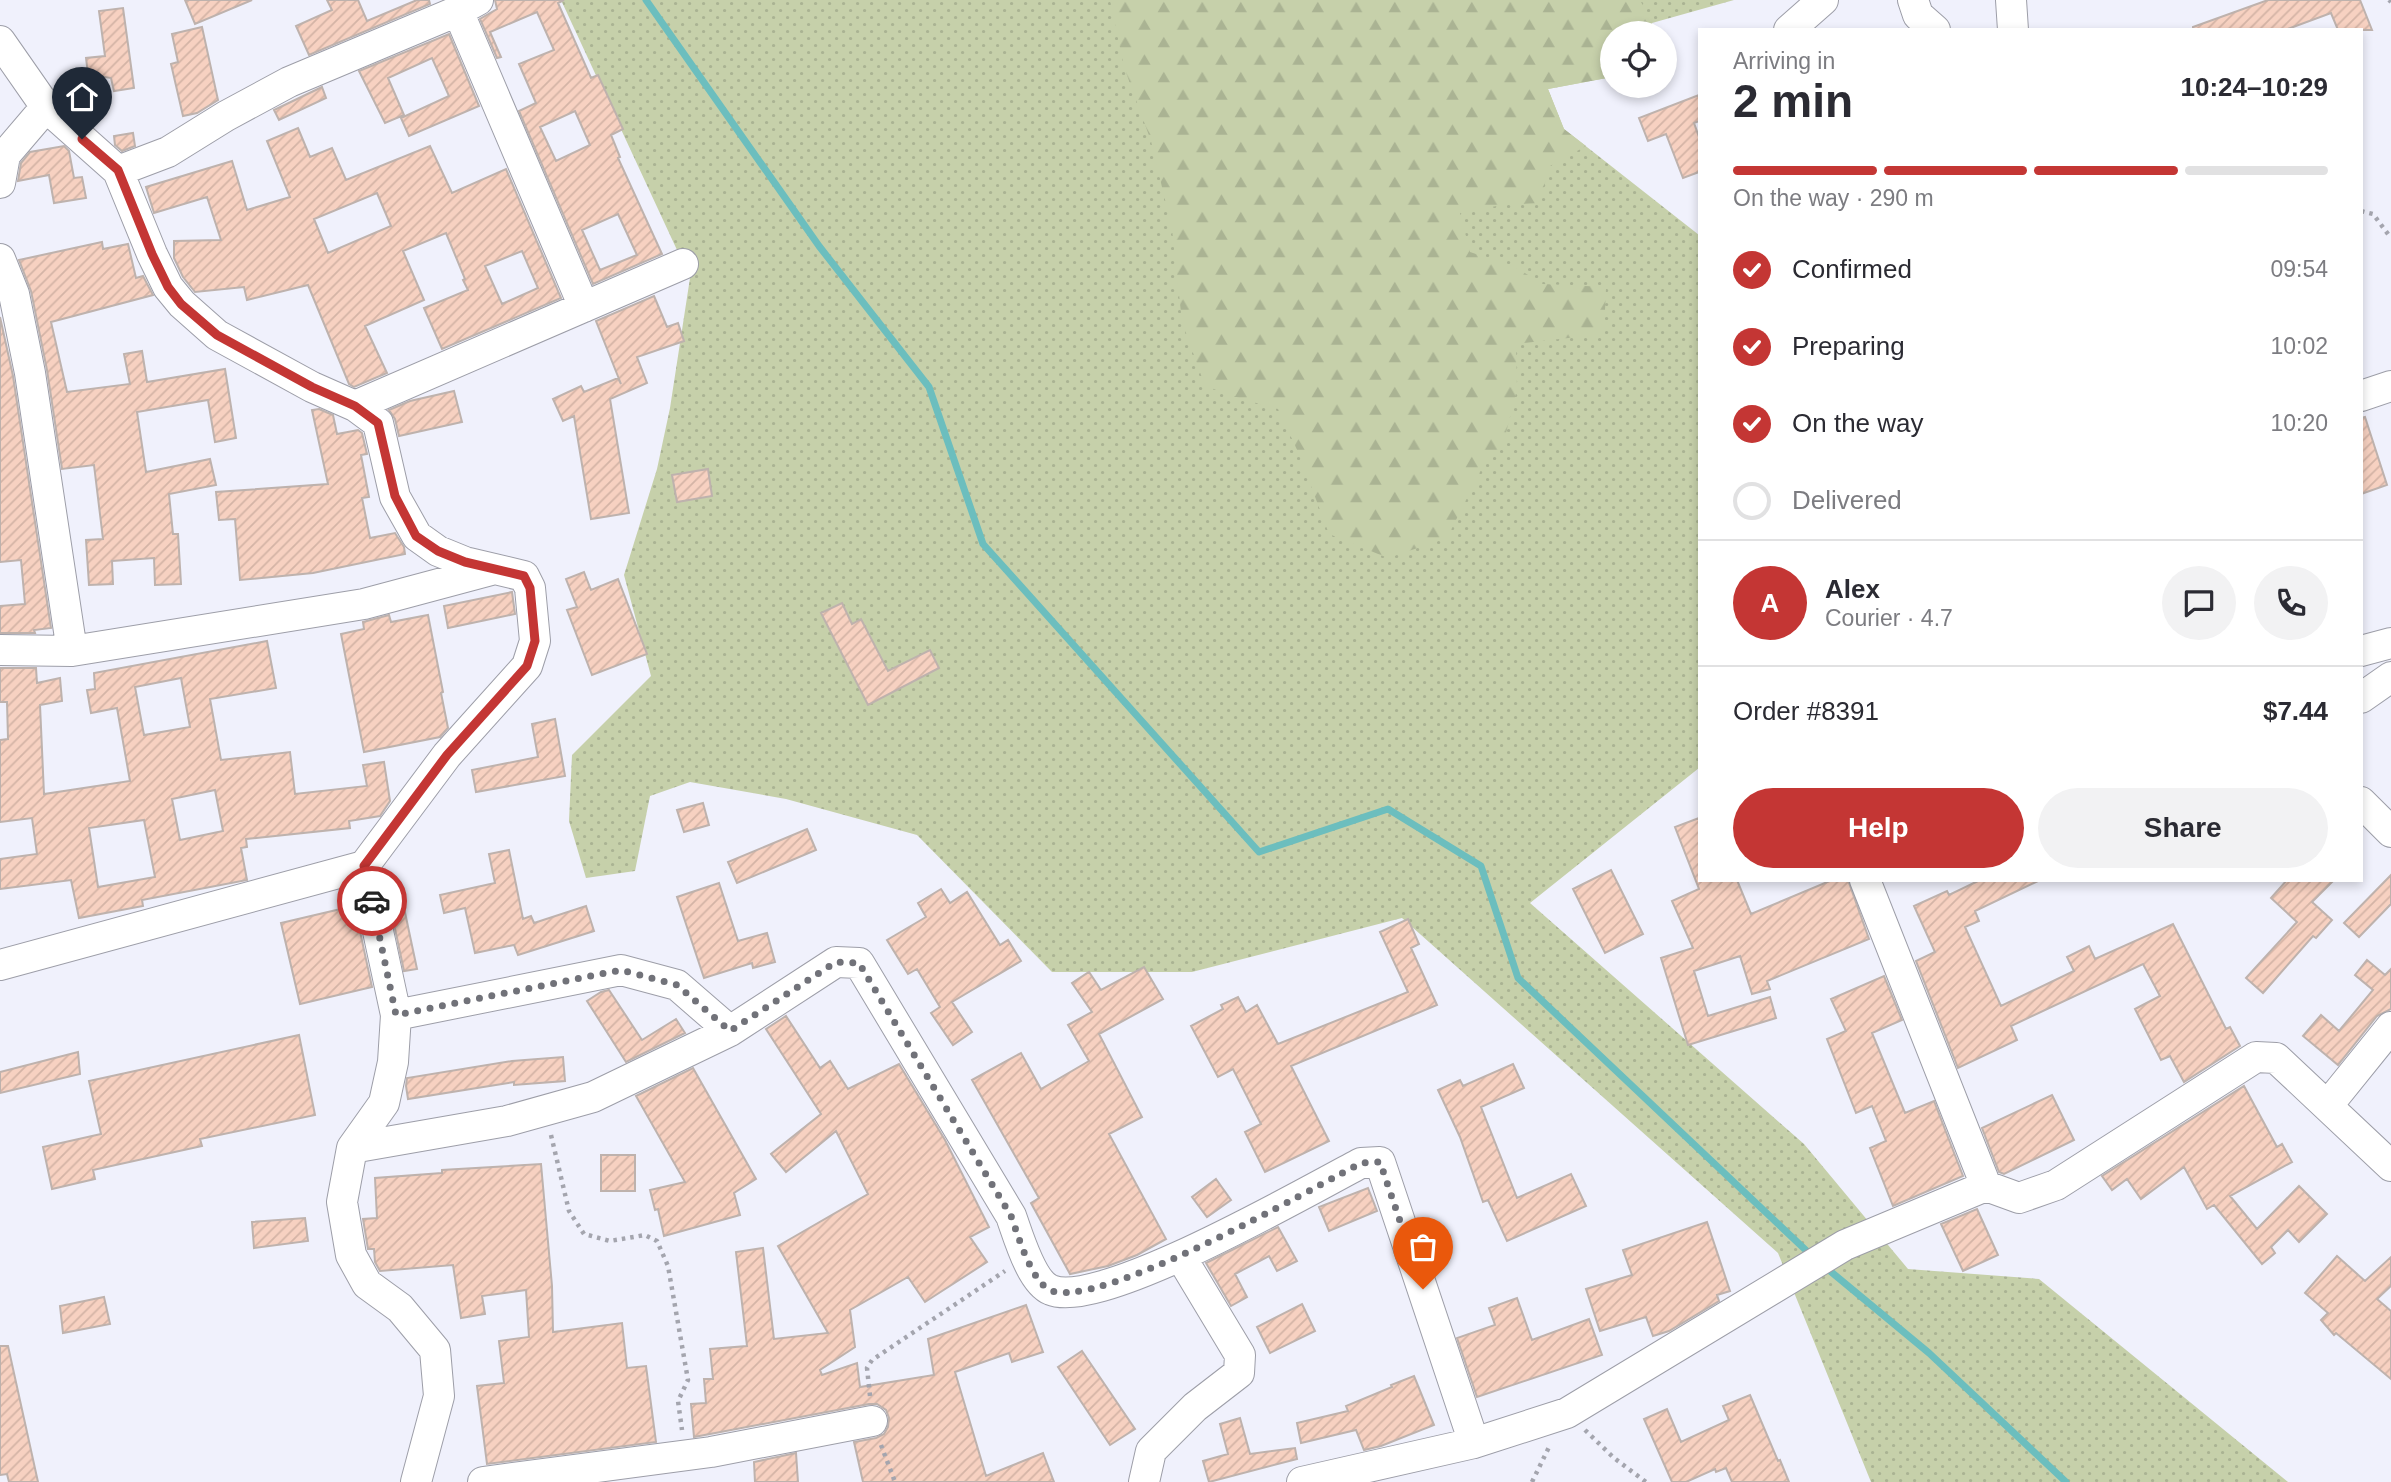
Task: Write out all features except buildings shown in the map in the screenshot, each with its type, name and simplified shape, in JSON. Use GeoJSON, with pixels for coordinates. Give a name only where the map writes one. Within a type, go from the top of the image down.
{"type":"FeatureCollection","features":[{"type":"Feature","properties":{"kind":"street"},"geometry":{"type":"LineString","coordinates":[[1791,28],[1823,0]]}},
{"type":"Feature","properties":{"kind":"street"},"geometry":{"type":"LineString","coordinates":[[1913,0],[1918,15],[1933,28]]}},
{"type":"Feature","properties":{"kind":"street"},"geometry":{"type":"LineString","coordinates":[[118,170],[168,152],[226,116],[289,82],[468,5],[584,307]]}},
{"type":"Feature","properties":{"kind":"street"},"geometry":{"type":"LineString","coordinates":[[0,41],[46,107],[118,170],[152,254],[168,287],[181,304],[217,335],[312,387],[355,406],[378,423],[395,496],[416,536],[456,559],[524,576],[530,588],[535,641],[527,666],[447,755],[364,866],[0,965]]}},
{"type":"Feature","properties":{"kind":"street"},"geometry":{"type":"LineString","coordinates":[[0,183],[5,155],[46,107]]}},
{"type":"Feature","properties":{"kind":"street"},"geometry":{"type":"LineString","coordinates":[[0,259],[14,295],[30,373],[72,651]]}},
{"type":"Feature","properties":{"kind":"street"},"geometry":{"type":"LineString","coordinates":[[355,406],[683,264]]}},
{"type":"Feature","properties":{"kind":"street"},"geometry":{"type":"LineString","coordinates":[[2363,395],[2391,386]]}},
{"type":"Feature","properties":{"kind":"street"},"geometry":{"type":"LineString","coordinates":[[0,650],[72,651],[364,604],[495,569]]}},
{"type":"Feature","properties":{"kind":"street"},"geometry":{"type":"LineString","coordinates":[[2363,650],[2391,643]]}},
{"type":"Feature","properties":{"kind":"street"},"geometry":{"type":"LineString","coordinates":[[2363,697],[2391,677]]}},
{"type":"Feature","properties":{"kind":"street"},"geometry":{"type":"LineString","coordinates":[[2363,804],[2391,832]]}},
{"type":"Feature","properties":{"kind":"street"},"geometry":{"type":"LineString","coordinates":[[364,866],[396,1015],[393,1062],[384,1103],[352,1148],[342,1202],[351,1255],[367,1284],[400,1308],[435,1350],[439,1396],[416,1482]]}},
{"type":"Feature","properties":{"kind":"street"},"geometry":{"type":"LineString","coordinates":[[1866,882],[1986,1186]]}},
{"type":"Feature","properties":{"kind":"street"},"geometry":{"type":"LineString","coordinates":[[352,1148],[507,1121],[593,1097],[730,1031],[836,962],[859,963],[1011,1216],[1026,1257],[1039,1280],[1050,1290],[1068,1294],[1096,1289],[1181,1257],[1361,1163],[1380,1162],[1474,1443]]}},
{"type":"Feature","properties":{"kind":"street"},"geometry":{"type":"LineString","coordinates":[[396,1015],[621,970],[677,985],[730,1031]]}},
{"type":"Feature","properties":{"kind":"street"},"geometry":{"type":"LineString","coordinates":[[2328,1105],[2391,1027]]}},
{"type":"Feature","properties":{"kind":"street"},"geometry":{"type":"LineString","coordinates":[[1302,1482],[1474,1443],[1567,1413],[1845,1245],[1986,1186],[2019,1198],[2056,1185],[2256,1057],[2276,1058],[2391,1166]]}},
{"type":"Feature","properties":{"kind":"street"},"geometry":{"type":"LineString","coordinates":[[1144,1482],[1151,1451],[1195,1407],[1239,1373],[1241,1365],[1240,1355],[1181,1257]]}},
{"type":"Feature","properties":{"kind":"street"},"geometry":{"type":"LineString","coordinates":[[482,1482],[686,1455],[872,1421]]}},
{"type":"Feature","properties":{"kind":"path"},"geometry":{"type":"LineString","coordinates":[[2363,212],[2373,214],[2391,238]]}},
{"type":"Feature","properties":{"kind":"path"},"geometry":{"type":"LineString","coordinates":[[546,1111],[569,1212],[584,1234],[610,1241],[645,1235],[657,1241],[668,1266],[688,1380],[678,1401],[686,1455]]}},
{"type":"Feature","properties":{"kind":"path"},"geometry":{"type":"LineString","coordinates":[[895,1482],[872,1421],[867,1368],[872,1360],[1026,1257]]}},
{"type":"Feature","properties":{"kind":"path"},"geometry":{"type":"LineString","coordinates":[[1567,1413],[1614,1458],[1646,1482]]}},
{"type":"Feature","properties":{"kind":"green space"},"geometry":{"type":"Polygon","coordinates":[[[561,0],[1734,0],[1659,21],[1600,21],[1600,79],[1548,89],[1564,129],[1698,234],[1698,769],[1530,903],[1804,1144],[1908,1269],[2039,1279],[2288,1482],[1871,1482],[1778,1253],[1402,918],[1192,972],[1052,972],[917,835],[786,799],[690,782],[650,796],[635,871],[586,878],[569,821],[572,755],[651,676],[624,575],[657,469],[670,408],[690,278],[561,0]]]}},
{"type":"Feature","properties":{"kind":"green space"},"geometry":{"type":"Polygon","coordinates":[[[1110,0],[1640,0],[1651,21],[1600,21],[1600,79],[1548,89],[1564,129],[1586,146],[1550,166],[1539,203],[1502,205],[1460,213],[1470,252],[1515,267],[1543,284],[1606,287],[1604,334],[1516,344],[1517,389],[1503,445],[1482,468],[1447,538],[1388,558],[1329,534],[1299,454],[1278,409],[1205,386],[1182,322],[1172,229],[1151,141],[1124,67],[1110,0]]]}},
{"type":"Feature","properties":{"kind":"waterway"},"geometry":{"type":"LineString","coordinates":[[646,0],[819,246],[929,387],[983,544],[1259,852],[1388,809],[1481,866],[1518,978],[1812,1256]]}},
{"type":"Feature","properties":{"kind":"waterway"},"geometry":{"type":"LineString","coordinates":[[1824,1266],[1929,1353],[2066,1482]]}},
{"type":"Feature","properties":{"kind":"way so far"},"geometry":{"type":"LineString","coordinates":[[372,901],[396,1015],[621,970],[677,985],[730,1031],[836,962],[859,963],[1011,1216],[1026,1257],[1039,1280],[1050,1290],[1068,1294],[1096,1289],[1181,1257],[1361,1163],[1380,1162],[1423,1289]]}},
{"type":"Feature","properties":{"kind":"route"},"geometry":{"type":"LineString","coordinates":[[82,139],[118,170],[152,254],[168,287],[181,304],[217,335],[312,387],[355,406],[378,423],[395,496],[416,536],[438,551],[465,562],[524,576],[530,588],[535,641],[527,666],[447,755],[364,866],[372,901]]}}]}
